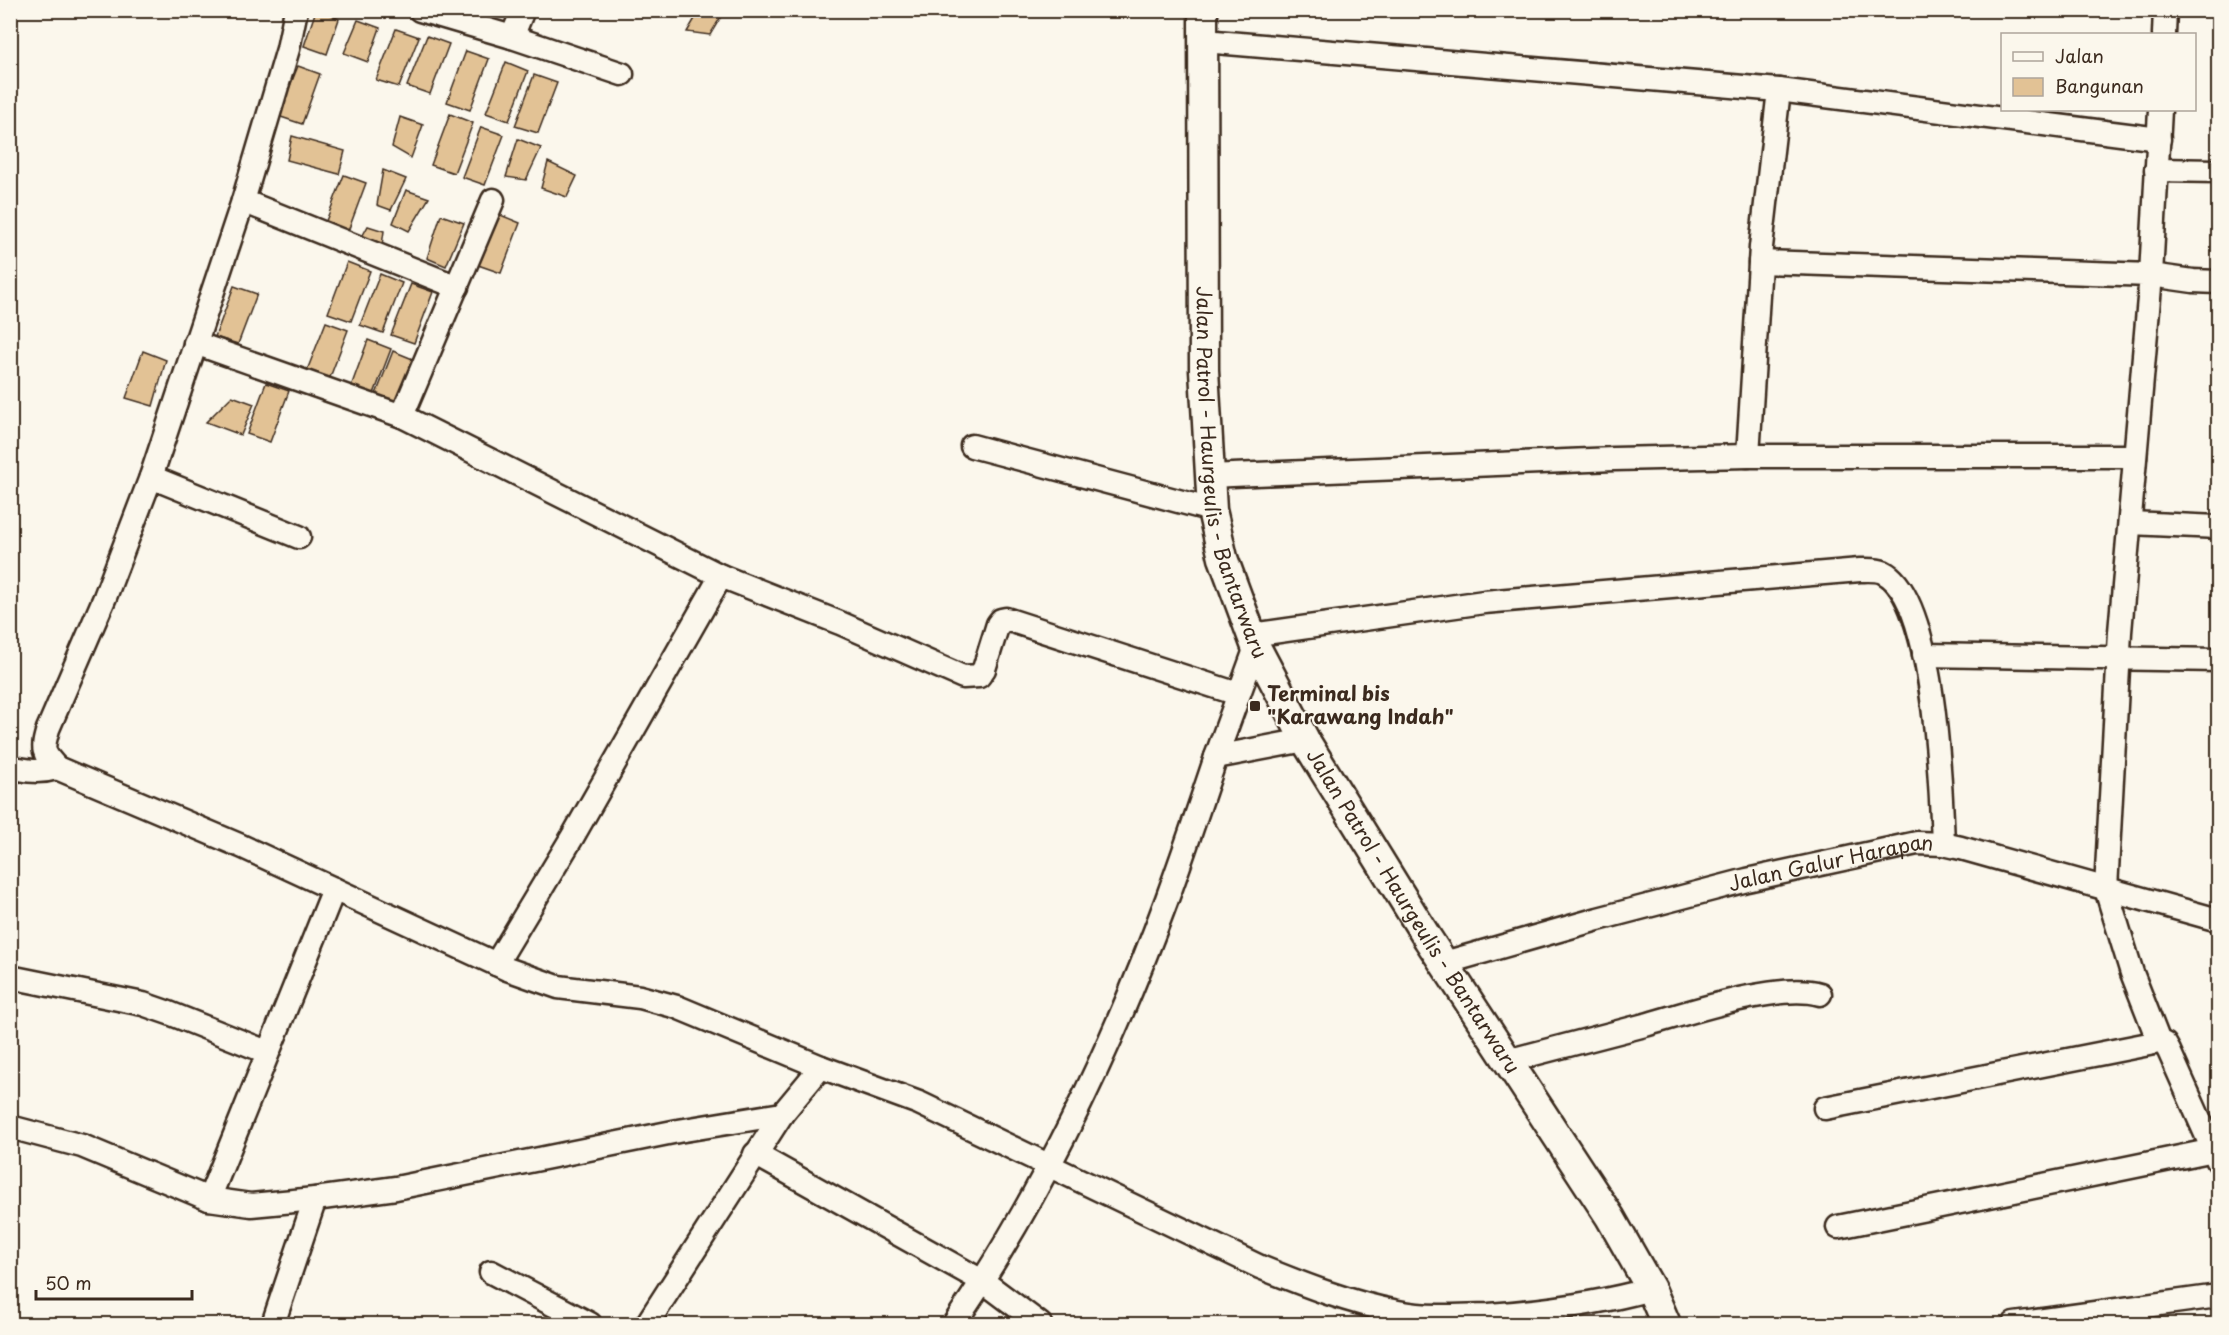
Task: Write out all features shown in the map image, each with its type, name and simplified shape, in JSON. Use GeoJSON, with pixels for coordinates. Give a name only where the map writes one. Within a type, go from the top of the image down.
{"type":"FeatureCollection","features":[{"type":"Feature","properties":{"kind":"main road","name":"Jalan Patrol - Haurgeulis - Bantarwaru"},"geometry":{"type":"LineString","coordinates":[[1203,10],[1204,370],[1212,510],[1223,558],[1254,641],[1305,740],[1444,963],[1610,1217],[1651,1289],[1666,1324]]}},
{"type":"Feature","properties":{"kind":"street"},"geometry":{"type":"LineString","coordinates":[[296,10],[288,49],[243,201],[151,477],[105,597],[48,729],[44,754],[57,768],[241,846],[496,964],[558,987],[640,997],[677,1007],[821,1067],[939,1112],[1260,1267],[1305,1286],[1399,1312],[1444,1316],[1542,1311],[1611,1300],[1651,1289]]}},
{"type":"Feature","properties":{"kind":"street"},"geometry":{"type":"LineString","coordinates":[[420,10],[512,37],[622,74]]}},
{"type":"Feature","properties":{"kind":"street"},"geometry":{"type":"LineString","coordinates":[[512,37],[523,10]]}},
{"type":"Feature","properties":{"kind":"street"},"geometry":{"type":"LineString","coordinates":[[2164,33],[2165,10]]}},
{"type":"Feature","properties":{"kind":"street"},"geometry":{"type":"LineString","coordinates":[[1204,41],[1779,90],[2159,140]]}},
{"type":"Feature","properties":{"kind":"street"},"geometry":{"type":"LineString","coordinates":[[1748,456],[1760,262],[1779,90]]}},
{"type":"Feature","properties":{"kind":"street"},"geometry":{"type":"LineString","coordinates":[[2159,1042],[2132,973],[2106,889],[2118,658],[2151,275],[2160,111]]}},
{"type":"Feature","properties":{"kind":"street"},"geometry":{"type":"LineString","coordinates":[[2156,170],[2218,171]]}},
{"type":"Feature","properties":{"kind":"street"},"geometry":{"type":"LineString","coordinates":[[402,416],[493,200]]}},
{"type":"Feature","properties":{"kind":"street"},"geometry":{"type":"LineString","coordinates":[[243,201],[456,287]]}},
{"type":"Feature","properties":{"kind":"street"},"geometry":{"type":"LineString","coordinates":[[1760,262],[2151,275],[2218,282]]}},
{"type":"Feature","properties":{"kind":"street"},"geometry":{"type":"LineString","coordinates":[[195,343],[402,416],[721,576],[840,623],[963,677],[979,676],[984,669],[998,624],[1001,620],[1006,620],[1238,694]]}},
{"type":"Feature","properties":{"kind":"street"},"geometry":{"type":"LineString","coordinates":[[972,446],[1212,510]]}},
{"type":"Feature","properties":{"kind":"street"},"geometry":{"type":"LineString","coordinates":[[1209,476],[1614,459],[1748,456],[2135,456]]}},
{"type":"Feature","properties":{"kind":"street"},"geometry":{"type":"LineString","coordinates":[[151,477],[298,537]]}},
{"type":"Feature","properties":{"kind":"street"},"geometry":{"type":"LineString","coordinates":[[2130,523],[2218,527]]}},
{"type":"Feature","properties":{"kind":"street"},"geometry":{"type":"LineString","coordinates":[[954,1324],[984,1282],[1049,1166],[1109,1041],[1167,900],[1254,641],[1485,602],[1873,570],[1884,572],[1900,588],[1913,611],[1924,655],[1938,746],[1943,844]]}},
{"type":"Feature","properties":{"kind":"street"},"geometry":{"type":"LineString","coordinates":[[496,964],[573,836],[721,576]]}},
{"type":"Feature","properties":{"kind":"street"},"geometry":{"type":"LineString","coordinates":[[1924,655],[2218,660]]}},
{"type":"Feature","properties":{"kind":"street"},"geometry":{"type":"LineString","coordinates":[[1216,757],[1305,740]]}},
{"type":"Feature","properties":{"kind":"street"},"geometry":{"type":"LineString","coordinates":[[10,767],[34,772],[45,772],[57,768]]}},
{"type":"Feature","properties":{"kind":"street","name":"Jalan Galur Harapan"},"geometry":{"type":"LineString","coordinates":[[1444,963],[1747,880],[1906,844],[1930,842],[2218,920]]}},
{"type":"Feature","properties":{"kind":"street"},"geometry":{"type":"LineString","coordinates":[[209,1199],[334,889]]}},
{"type":"Feature","properties":{"kind":"street"},"geometry":{"type":"LineString","coordinates":[[10,978],[143,1004],[170,1012],[267,1052]]}},
{"type":"Feature","properties":{"kind":"street"},"geometry":{"type":"LineString","coordinates":[[1507,1060],[1724,1004],[1787,991],[1808,990],[1820,994]]}},
{"type":"Feature","properties":{"kind":"street"},"geometry":{"type":"LineString","coordinates":[[1825,1108],[2159,1042],[2165,1044],[2169,1051],[2216,1156],[1838,1227]]}},
{"type":"Feature","properties":{"kind":"street"},"geometry":{"type":"LineString","coordinates":[[647,1324],[782,1114],[821,1067]]}},
{"type":"Feature","properties":{"kind":"street"},"geometry":{"type":"LineString","coordinates":[[10,1127],[82,1146],[209,1199],[251,1205],[396,1188],[678,1131],[782,1114]]}},
{"type":"Feature","properties":{"kind":"street"},"geometry":{"type":"LineString","coordinates":[[755,1154],[984,1282],[1040,1324]]}},
{"type":"Feature","properties":{"kind":"street"},"geometry":{"type":"LineString","coordinates":[[273,1324],[315,1199]]}},
{"type":"Feature","properties":{"kind":"street"},"geometry":{"type":"LineString","coordinates":[[491,1272],[590,1324]]}},
{"type":"Feature","properties":{"kind":"street"},"geometry":{"type":"LineString","coordinates":[[2014,1324],[2218,1296]]}},
{"type":"Feature","properties":{"kind":"building"},"geometry":{"type":"Polygon","coordinates":[[[316,10],[322,10],[339,19],[327,54],[304,46],[316,10]]]}},
{"type":"Feature","properties":{"kind":"building"},"geometry":{"type":"Polygon","coordinates":[[[468,10],[494,10],[488,26],[465,19],[468,10]]]}},
{"type":"Feature","properties":{"kind":"building"},"geometry":{"type":"Polygon","coordinates":[[[700,10],[725,10],[710,35],[687,32],[700,10]]]}},
{"type":"Feature","properties":{"kind":"building"},"geometry":{"type":"Polygon","coordinates":[[[358,20],[380,28],[368,62],[344,53],[358,20]]]}},
{"type":"Feature","properties":{"kind":"building"},"geometry":{"type":"Polygon","coordinates":[[[396,29],[419,37],[399,87],[376,80],[396,29]]]}},
{"type":"Feature","properties":{"kind":"building"},"geometry":{"type":"Polygon","coordinates":[[[427,36],[449,44],[430,94],[407,86],[427,36]]]}},
{"type":"Feature","properties":{"kind":"building"},"geometry":{"type":"Polygon","coordinates":[[[466,51],[489,59],[470,110],[447,102],[466,51]]]}},
{"type":"Feature","properties":{"kind":"building"},"geometry":{"type":"Polygon","coordinates":[[[506,62],[528,71],[509,121],[486,113],[506,62]]]}},
{"type":"Feature","properties":{"kind":"building"},"geometry":{"type":"Polygon","coordinates":[[[298,66],[320,74],[302,124],[278,116],[298,66]]]}},
{"type":"Feature","properties":{"kind":"building"},"geometry":{"type":"Polygon","coordinates":[[[534,75],[557,83],[538,133],[515,126],[534,75]]]}},
{"type":"Feature","properties":{"kind":"building"},"geometry":{"type":"Polygon","coordinates":[[[450,114],[473,123],[454,173],[431,165],[450,114]]]}},
{"type":"Feature","properties":{"kind":"building"},"geometry":{"type":"Polygon","coordinates":[[[400,117],[423,125],[411,158],[392,147],[400,117]]]}},
{"type":"Feature","properties":{"kind":"building"},"geometry":{"type":"Polygon","coordinates":[[[481,127],[504,135],[485,185],[462,177],[481,127]]]}},
{"type":"Feature","properties":{"kind":"building"},"geometry":{"type":"Polygon","coordinates":[[[292,136],[345,151],[339,174],[287,160],[292,136]]]}},
{"type":"Feature","properties":{"kind":"building"},"geometry":{"type":"Polygon","coordinates":[[[518,139],[541,148],[526,180],[506,177],[518,139]]]}},
{"type":"Feature","properties":{"kind":"building"},"geometry":{"type":"Polygon","coordinates":[[[548,162],[577,176],[567,197],[541,188],[548,162]]]}},
{"type":"Feature","properties":{"kind":"building"},"geometry":{"type":"Polygon","coordinates":[[[383,170],[406,179],[391,210],[377,205],[383,170]]]}},
{"type":"Feature","properties":{"kind":"building"},"geometry":{"type":"Polygon","coordinates":[[[344,175],[366,183],[347,234],[324,226],[344,175]]]}},
{"type":"Feature","properties":{"kind":"building"},"geometry":{"type":"Polygon","coordinates":[[[406,190],[429,198],[409,231],[393,223],[406,190]]]}},
{"type":"Feature","properties":{"kind":"building"},"geometry":{"type":"Polygon","coordinates":[[[498,214],[520,223],[501,273],[478,265],[498,214]]]}},
{"type":"Feature","properties":{"kind":"building"},"geometry":{"type":"Polygon","coordinates":[[[441,215],[464,223],[446,266],[427,258],[441,215]]]}},
{"type":"Feature","properties":{"kind":"building"},"geometry":{"type":"Polygon","coordinates":[[[368,226],[384,231],[381,252],[358,244],[368,226]]]}},
{"type":"Feature","properties":{"kind":"building"},"geometry":{"type":"Polygon","coordinates":[[[347,262],[370,271],[351,321],[328,313],[347,262]]]}},
{"type":"Feature","properties":{"kind":"building"},"geometry":{"type":"Polygon","coordinates":[[[380,274],[402,283],[383,333],[360,325],[380,274]]]}},
{"type":"Feature","properties":{"kind":"building"},"geometry":{"type":"Polygon","coordinates":[[[411,284],[433,292],[414,343],[391,335],[411,284]]]}},
{"type":"Feature","properties":{"kind":"building"},"geometry":{"type":"Polygon","coordinates":[[[234,286],[257,294],[238,344],[215,337],[234,286]]]}},
{"type":"Feature","properties":{"kind":"building"},"geometry":{"type":"Polygon","coordinates":[[[326,322],[348,330],[329,380],[306,373],[326,322]]]}},
{"type":"Feature","properties":{"kind":"building"},"geometry":{"type":"Polygon","coordinates":[[[368,340],[391,349],[372,399],[349,392],[368,340]]]}},
{"type":"Feature","properties":{"kind":"building"},"geometry":{"type":"Polygon","coordinates":[[[143,351],[166,360],[153,406],[126,398],[143,351]]]}},
{"type":"Feature","properties":{"kind":"building"},"geometry":{"type":"Polygon","coordinates":[[[393,351],[415,360],[396,410],[373,402],[393,351]]]}},
{"type":"Feature","properties":{"kind":"building"},"geometry":{"type":"Polygon","coordinates":[[[266,383],[289,391],[270,442],[247,434],[266,383]]]}},
{"type":"Feature","properties":{"kind":"building"},"geometry":{"type":"Polygon","coordinates":[[[232,396],[254,404],[241,435],[206,422],[232,396]]]}},
{"type":"Feature","properties":{"kind":"place","name":"Terminal bis \"Karawang Indah\""},"geometry":{"type":"Point","coordinates":[1255,706]}}]}
